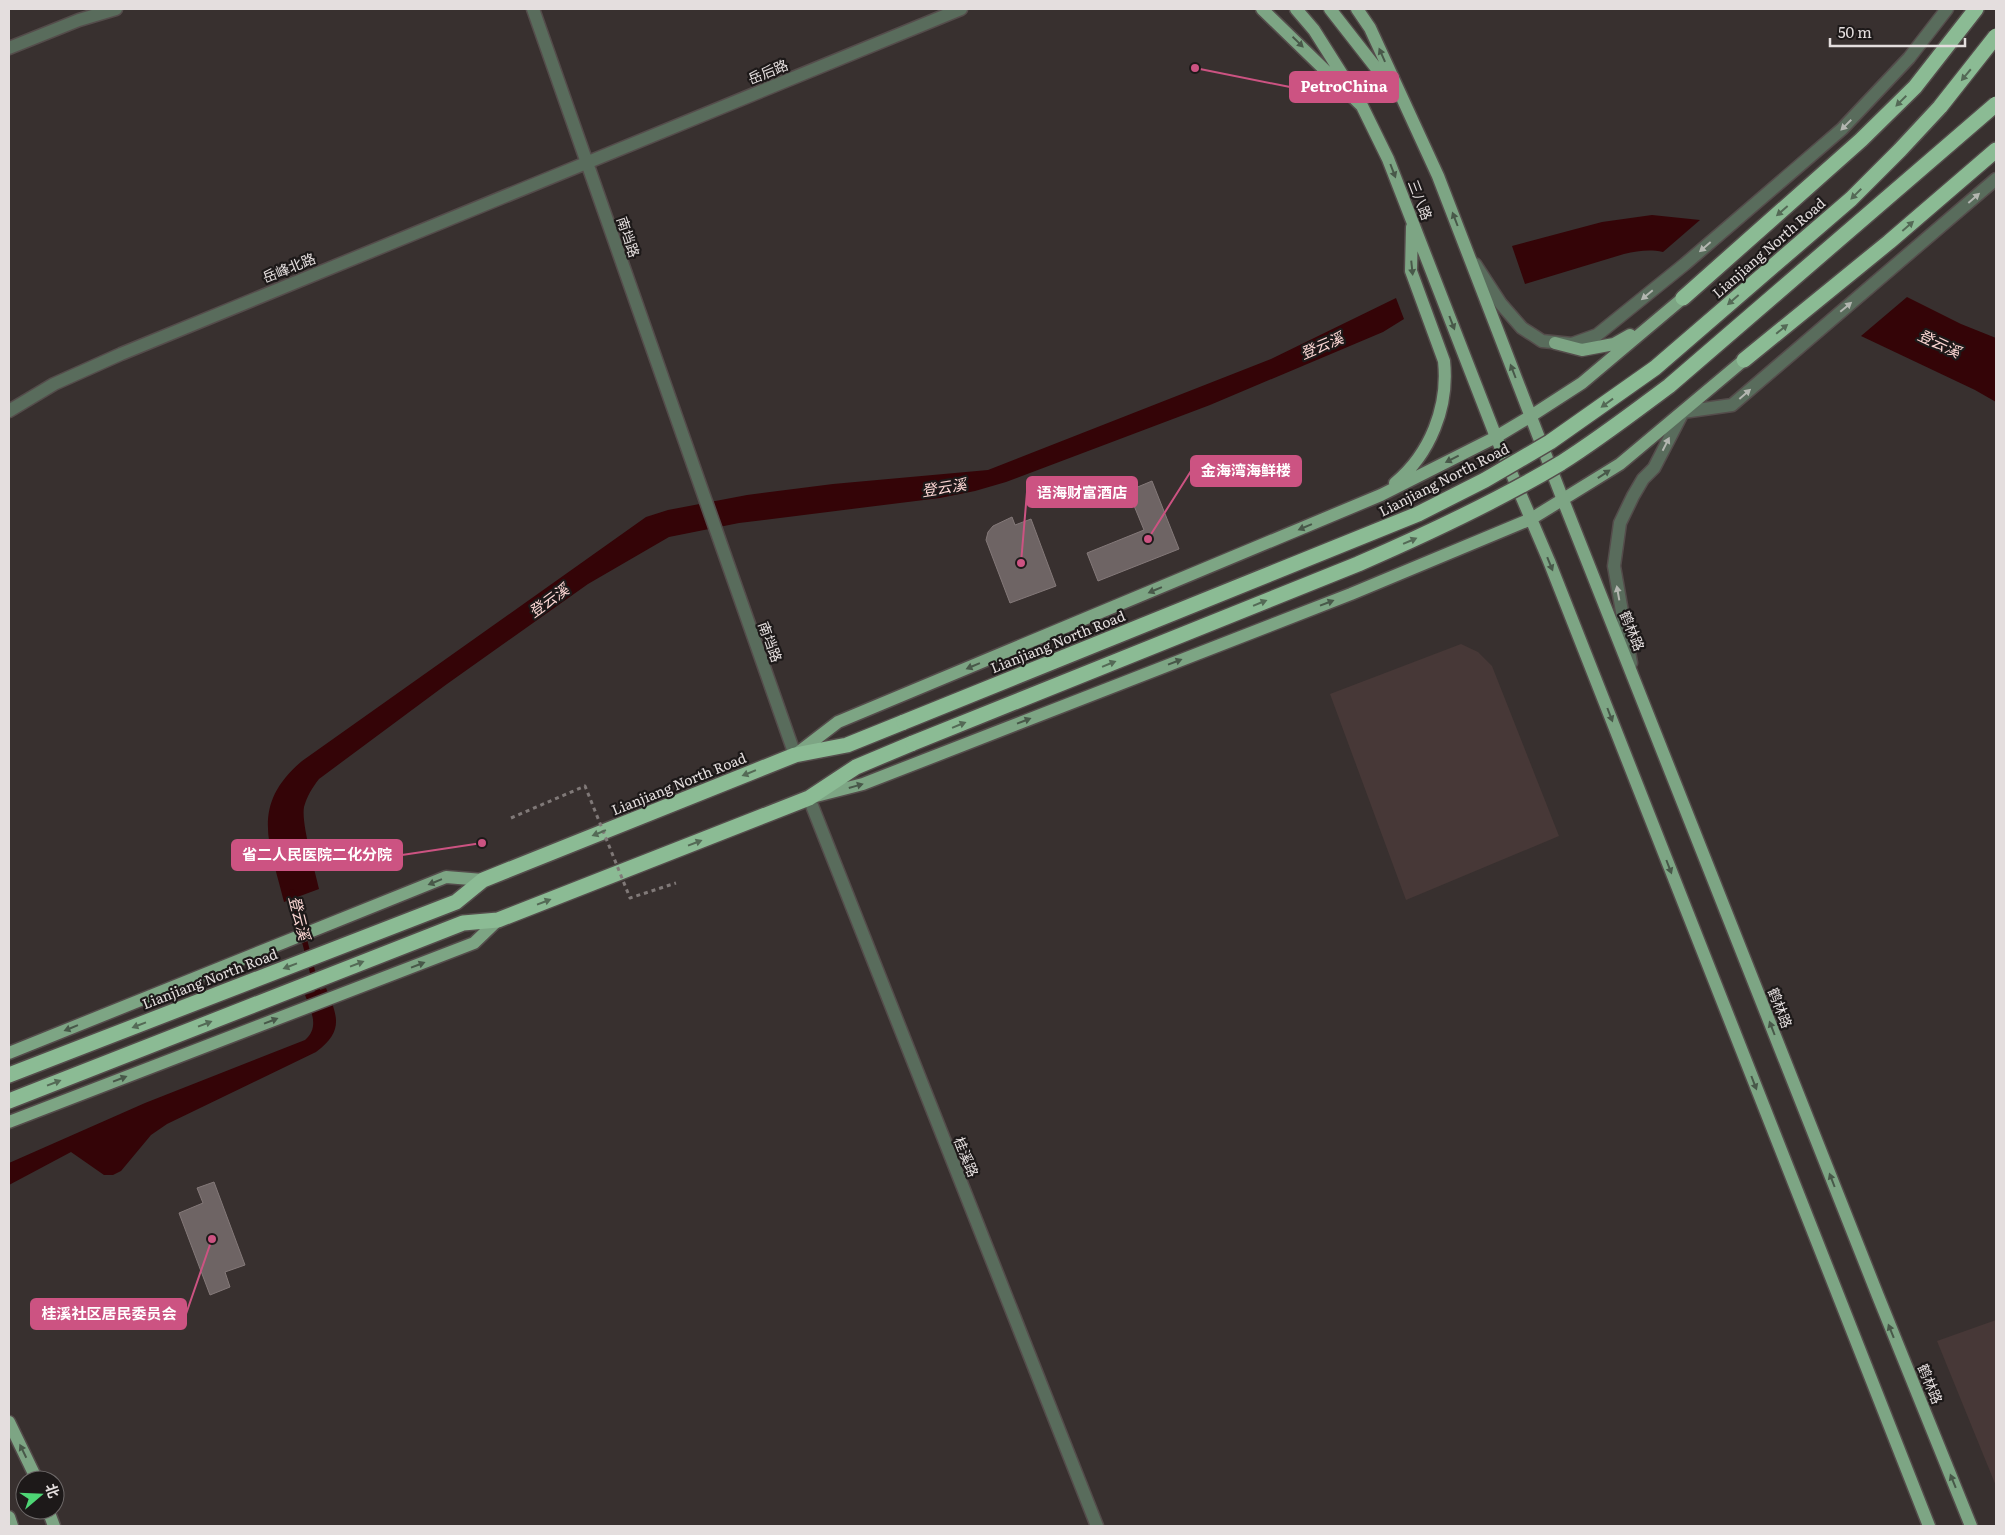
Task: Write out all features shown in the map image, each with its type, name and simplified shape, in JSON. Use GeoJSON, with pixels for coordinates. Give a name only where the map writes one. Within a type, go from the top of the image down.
{"type":"FeatureCollection","features":[{"type":"Feature","properties":{"kind":"highway"},"geometry":{"type":"LineString","coordinates":[[1683,298],[1868,134],[1915,87],[1976,9]]}},
{"type":"Feature","properties":{"kind":"highway","name":"Lianjiang North Road"},"geometry":{"type":"LineString","coordinates":[[9,1075],[456,902],[482,880],[795,755],[846,745],[904,722],[1418,514],[1485,480],[1550,442],[1654,368],[1851,199],[1900,150],[1940,106],[1996,36]]}},
{"type":"Feature","properties":{"kind":"highway"},"geometry":{"type":"LineString","coordinates":[[9,1101],[463,923],[498,920],[809,798],[856,767],[1428,534],[1494,500],[1561,462],[1616,426],[1669,386],[1996,104]]}},
{"type":"Feature","properties":{"kind":"highway"},"geometry":{"type":"LineString","coordinates":[[1744,360],[1888,242],[1996,150]]}},
{"type":"Feature","properties":{"kind":"main road","name":"三八路"},"geometry":{"type":"LineString","coordinates":[[1262,9],[1362,106],[1388,159],[1496,437],[1549,561],[1929,1526]]}},
{"type":"Feature","properties":{"kind":"main road"},"geometry":{"type":"LineString","coordinates":[[1296,9],[1314,30],[1362,106]]}},
{"type":"Feature","properties":{"kind":"main road"},"geometry":{"type":"LineString","coordinates":[[1330,9],[1403,103]]}},
{"type":"Feature","properties":{"kind":"main road","name":"三八路"},"geometry":{"type":"LineString","coordinates":[[1357,9],[1370,28],[1438,176],[1531,416]]}},
{"type":"Feature","properties":{"kind":"main road"},"geometry":{"type":"LineString","coordinates":[[1381,495],[1412,467],[1427,444],[1440,410],[1445,388],[1444,362],[1412,271],[1412,219]]}},
{"type":"Feature","properties":{"kind":"main road"},"geometry":{"type":"LineString","coordinates":[[795,755],[838,722],[1381,495],[1496,437],[1582,383],[1683,298]]}},
{"type":"Feature","properties":{"kind":"main road"},"geometry":{"type":"LineString","coordinates":[[1555,343],[1582,350],[1614,344],[1656,321]]}},
{"type":"Feature","properties":{"kind":"main road"},"geometry":{"type":"LineString","coordinates":[[809,798],[862,784],[1342,598],[1531,520],[1620,464],[1744,360]]}},
{"type":"Feature","properties":{"kind":"main road","name":"鹤林路"},"geometry":{"type":"LineString","coordinates":[[1531,416],[1878,1296],[1971,1526]]}},
{"type":"Feature","properties":{"kind":"main road"},"geometry":{"type":"LineString","coordinates":[[9,1053],[446,877],[482,880]]}},
{"type":"Feature","properties":{"kind":"main road"},"geometry":{"type":"LineString","coordinates":[[9,1122],[474,943],[498,920]]}},
{"type":"Feature","properties":{"kind":"main road"},"geometry":{"type":"LineString","coordinates":[[9,1422],[32,1470]]}},
{"type":"Feature","properties":{"kind":"main road"},"geometry":{"type":"LineString","coordinates":[[9,1517],[12,1526]]}},
{"type":"Feature","properties":{"kind":"street"},"geometry":{"type":"LineString","coordinates":[[9,48],[79,20],[116,9]]}},
{"type":"Feature","properties":{"kind":"street","name":"南垱路"},"geometry":{"type":"LineString","coordinates":[[532,9],[795,755]]}},
{"type":"Feature","properties":{"kind":"street","name":"岳后路"},"geometry":{"type":"LineString","coordinates":[[586,163],[961,9]]}},
{"type":"Feature","properties":{"kind":"street"},"geometry":{"type":"LineString","coordinates":[[1467,251],[1501,304],[1518,324],[1542,341],[1572,344],[1597,335],[1842,130],[1909,58],[1947,9]]}},
{"type":"Feature","properties":{"kind":"street","name":"岳峰北路"},"geometry":{"type":"LineString","coordinates":[[9,411],[54,384],[121,354],[586,163]]}},
{"type":"Feature","properties":{"kind":"street"},"geometry":{"type":"LineString","coordinates":[[1633,675],[1615,575],[1616,545],[1625,511],[1644,479],[1654,468],[1683,412],[1732,405],[1996,179]]}},
{"type":"Feature","properties":{"kind":"street","name":"桂溪路"},"geometry":{"type":"LineString","coordinates":[[809,798],[1097,1526]]}},
{"type":"Feature","properties":{"kind":"path"},"geometry":{"type":"LineString","coordinates":[[511,818],[586,786],[630,898],[676,883]]}},
{"type":"Feature","properties":{"kind":"shaded area"},"geometry":{"type":"Polygon","coordinates":[[[1461,644],[1478,652],[1492,666],[1559,836],[1406,900],[1330,694],[1461,644]]]}},
{"type":"Feature","properties":{"kind":"shaded area"},"geometry":{"type":"Polygon","coordinates":[[[1996,1320],[1996,1486],[1937,1341],[1996,1320]]]}},
{"type":"Feature","properties":{"kind":"water"},"geometry":{"type":"Polygon","coordinates":[[[1652,215],[1700,220],[1663,252],[1644,251],[1624,254],[1525,284],[1512,246],[1602,222],[1652,215]]]}},
{"type":"Feature","properties":{"kind":"water"},"geometry":{"type":"Polygon","coordinates":[[[1907,297],[1961,324],[1996,338],[1996,402],[1975,390],[1861,336],[1907,297]]]}},
{"type":"Feature","properties":{"kind":"water"},"geometry":{"type":"Polygon","coordinates":[[[1396,298],[1404,319],[1383,332],[1210,405],[1006,482],[940,498],[739,523],[669,537],[588,584],[447,684],[319,779],[307,799],[304,815],[306,835],[319,889],[284,902],[273,862],[268,827],[269,810],[275,794],[285,778],[302,761],[646,517],[668,510],[747,495],[833,484],[988,470],[1271,359],[1396,298]]]}},
{"type":"Feature","properties":{"kind":"water"},"geometry":{"type":"Polygon","coordinates":[[[326,988],[335,1015],[335,1030],[325,1044],[316,1052],[167,1124],[151,1135],[121,1171],[113,1175],[104,1175],[71,1152],[9,1185],[9,1163],[145,1103],[305,1040],[312,1030],[313,1019],[305,995],[326,988]]]}},
{"type":"Feature","properties":{"kind":"building"},"geometry":{"type":"Polygon","coordinates":[[[1152,481],[1179,549],[1098,581],[1087,553],[1144,530],[1128,491],[1152,481]]]}},
{"type":"Feature","properties":{"kind":"building"},"geometry":{"type":"Polygon","coordinates":[[[1012,517],[1015,525],[1031,519],[1056,586],[1010,603],[986,540],[988,532],[993,526],[1012,517]]]}},
{"type":"Feature","properties":{"kind":"building"},"geometry":{"type":"Polygon","coordinates":[[[214,1182],[245,1265],[225,1272],[230,1287],[210,1295],[179,1213],[203,1203],[197,1188],[214,1182]]]}},
{"type":"Feature","properties":{"kind":"waterway","name":"登云溪"},"geometry":{"type":"LineString","coordinates":[[292,892],[319,997]]}},
{"type":"Feature","properties":{"kind":"place","name":"PetroChina"},"geometry":{"type":"Point","coordinates":[1195,68]}},
{"type":"Feature","properties":{"kind":"place","name":"金海湾海鲜楼"},"geometry":{"type":"Point","coordinates":[1148,539]}},
{"type":"Feature","properties":{"kind":"place","name":"语海财富酒店"},"geometry":{"type":"Point","coordinates":[1021,563]}},
{"type":"Feature","properties":{"kind":"place","name":"省二人民医院二化分院"},"geometry":{"type":"Point","coordinates":[482,843]}},
{"type":"Feature","properties":{"kind":"place","name":"桂溪社区居民委员会"},"geometry":{"type":"Point","coordinates":[212,1239]}}]}
